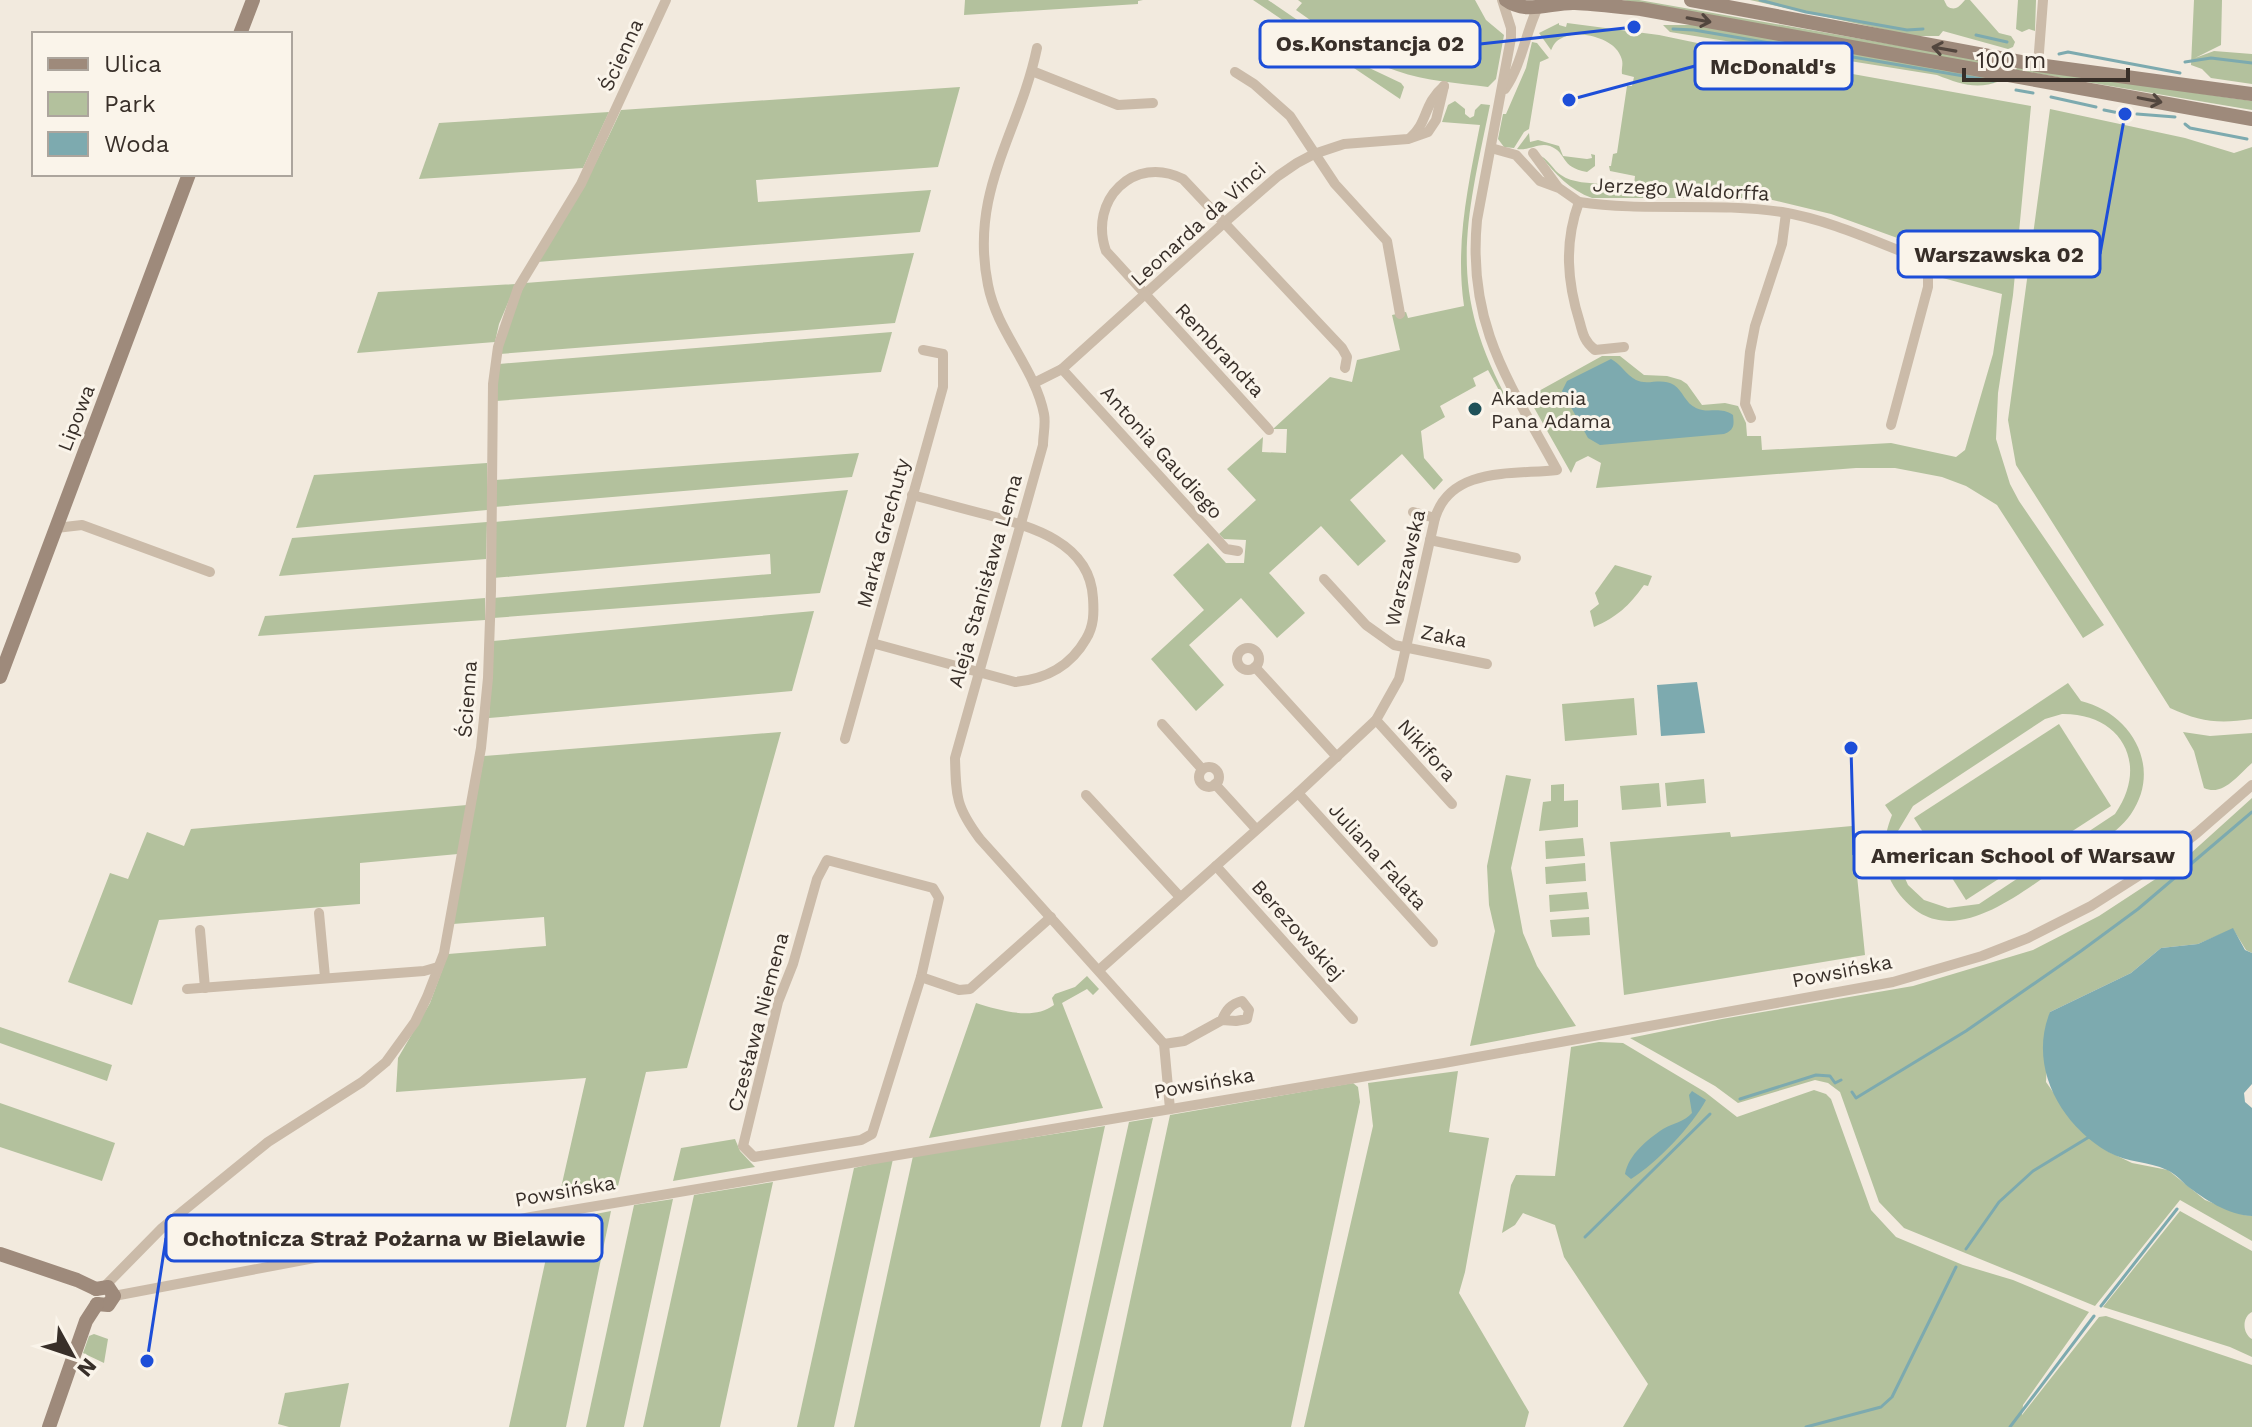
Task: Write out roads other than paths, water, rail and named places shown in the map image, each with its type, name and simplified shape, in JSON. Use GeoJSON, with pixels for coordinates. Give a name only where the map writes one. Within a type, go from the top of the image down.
{"type":"FeatureCollection","features":[{"type":"Feature","properties":{"kind":"main road"},"geometry":{"type":"LineString","coordinates":[[241,32],[253,0]]}},
{"type":"Feature","properties":{"kind":"main road"},"geometry":{"type":"LineString","coordinates":[[1504,0],[1518,7],[1573,3],[1641,9],[2252,119]]}},
{"type":"Feature","properties":{"kind":"main road"},"geometry":{"type":"LineString","coordinates":[[1691,0],[2038,65],[2252,94]]}},
{"type":"Feature","properties":{"kind":"main road","name":"Lipowa"},"geometry":{"type":"LineString","coordinates":[[0,677],[188,176]]}},
{"type":"Feature","properties":{"kind":"main road"},"geometry":{"type":"LineString","coordinates":[[0,1254],[77,1280],[103,1294],[86,1321],[49,1427]]}},
{"type":"Feature","properties":{"kind":"street","name":"Ścienna"},"geometry":{"type":"LineString","coordinates":[[103,1294],[161,1229],[268,1142],[362,1082],[386,1062],[415,1022],[444,953],[481,748],[491,591],[493,384],[498,347],[518,288],[581,184],[666,0]]}},
{"type":"Feature","properties":{"kind":"street","name":"Warszawska"},"geometry":{"type":"LineString","coordinates":[[1099,970],[1376,720],[1394,692],[1435,518],[1448,493],[1464,482],[1492,475],[1557,470],[1501,367],[1484,320],[1476,271],[1476,239],[1511,28],[1504,0]]}},
{"type":"Feature","properties":{"kind":"street"},"geometry":{"type":"LineString","coordinates":[[2038,65],[2043,0]]}},
{"type":"Feature","properties":{"kind":"street","name":"Warszawska"},"geometry":{"type":"LineString","coordinates":[[1502,94],[1514,76],[1524,37],[1540,4]]}},
{"type":"Feature","properties":{"kind":"street","name":"Aleja Stanisława Lema"},"geometry":{"type":"LineString","coordinates":[[1037,48],[985,207],[983,246],[988,287],[1005,332],[1034,383],[1045,416],[1043,445],[955,758],[956,798],[964,818],[980,839],[1164,1044]]}},
{"type":"Feature","properties":{"kind":"street"},"geometry":{"type":"LineString","coordinates":[[1032,71],[1118,105],[1153,103]]}},
{"type":"Feature","properties":{"kind":"street"},"geometry":{"type":"LineString","coordinates":[[1235,72],[1254,84],[1290,116],[1335,184],[1387,241],[1400,314]]}},
{"type":"Feature","properties":{"kind":"street"},"geometry":{"type":"LineString","coordinates":[[1444,86],[1433,126],[1423,135],[1408,139],[1418,130],[1430,101],[1444,86]]}},
{"type":"Feature","properties":{"kind":"street","name":"Leonarda da Vinci"},"geometry":{"type":"LineString","coordinates":[[1034,383],[1062,369],[1278,176],[1314,154],[1344,144],[1408,139]]}},
{"type":"Feature","properties":{"kind":"street","name":"Jerzego Waldorffa"},"geometry":{"type":"LineString","coordinates":[[1491,148],[1516,155],[1540,181],[1559,188],[1579,202],[1742,208],[1786,213],[1819,221],[1926,262],[1929,278],[1891,425]]}},
{"type":"Feature","properties":{"kind":"street","name":"Jerzego Waldorffa"},"geometry":{"type":"LineString","coordinates":[[1533,153],[1559,188]]}},
{"type":"Feature","properties":{"kind":"street"},"geometry":{"type":"LineString","coordinates":[[1144,295],[1106,251],[1100,235],[1107,202],[1120,187],[1148,171],[1168,172],[1183,179],[1342,348],[1347,357],[1345,368]]}},
{"type":"Feature","properties":{"kind":"street"},"geometry":{"type":"LineString","coordinates":[[1579,202],[1573,219],[1568,265],[1571,291],[1584,339],[1595,350],[1624,347]]}},
{"type":"Feature","properties":{"kind":"street"},"geometry":{"type":"LineString","coordinates":[[1751,418],[1745,404],[1750,352],[1755,326],[1782,244],[1786,213]]}},
{"type":"Feature","properties":{"kind":"street","name":"Rembrandta"},"geometry":{"type":"LineString","coordinates":[[1144,295],[1269,430]]}},
{"type":"Feature","properties":{"kind":"street","name":"Marka Grechuty"},"geometry":{"type":"LineString","coordinates":[[845,739],[943,387],[943,354],[923,350]]}},
{"type":"Feature","properties":{"kind":"street","name":"Antonia Gaudiego"},"geometry":{"type":"LineString","coordinates":[[1062,369],[1226,549],[1238,551]]}},
{"type":"Feature","properties":{"kind":"street"},"geometry":{"type":"LineString","coordinates":[[872,643],[1015,682],[1046,675],[1065,665],[1077,653],[1093,625],[1093,587],[1086,568],[1047,533],[912,495]]}},
{"type":"Feature","properties":{"kind":"street"},"geometry":{"type":"LineString","coordinates":[[1413,512],[1435,518]]}},
{"type":"Feature","properties":{"kind":"street"},"geometry":{"type":"LineString","coordinates":[[56,528],[82,525],[210,572]]}},
{"type":"Feature","properties":{"kind":"street"},"geometry":{"type":"LineString","coordinates":[[1430,540],[1516,558]]}},
{"type":"Feature","properties":{"kind":"street","name":"Zaka"},"geometry":{"type":"LineString","coordinates":[[1324,579],[1366,625],[1394,645],[1487,664]]}},
{"type":"Feature","properties":{"kind":"street"},"geometry":{"type":"LineString","coordinates":[[1255,667],[1337,757]]}},
{"type":"Feature","properties":{"kind":"street","name":"Nikifora"},"geometry":{"type":"LineString","coordinates":[[1376,720],[1452,804]]}},
{"type":"Feature","properties":{"kind":"street"},"geometry":{"type":"LineString","coordinates":[[1162,724],[1202,769],[1211,766],[1218,771],[1219,780],[1215,784],[1256,829]]}},
{"type":"Feature","properties":{"kind":"street","name":"Powsińska"},"geometry":{"type":"LineString","coordinates":[[103,1294],[531,1217],[1866,987],[1939,970],[2028,938],[2091,906],[2168,856],[2252,785]]}},
{"type":"Feature","properties":{"kind":"street","name":"Juliana Falata"},"geometry":{"type":"LineString","coordinates":[[1298,793],[1433,942]]}},
{"type":"Feature","properties":{"kind":"street"},"geometry":{"type":"LineString","coordinates":[[1086,795],[1180,897]]}},
{"type":"Feature","properties":{"kind":"street","name":"Czesława Niemena"},"geometry":{"type":"LineString","coordinates":[[827,860],[933,888],[939,898],[921,977],[872,1134],[861,1140],[763,1157],[754,1157],[746,1152],[743,1146],[778,1002],[793,964],[820,868],[827,860]]}},
{"type":"Feature","properties":{"kind":"street","name":"Berezowskiej"},"geometry":{"type":"LineString","coordinates":[[1216,866],[1353,1019]]}},
{"type":"Feature","properties":{"kind":"street"},"geometry":{"type":"LineString","coordinates":[[319,913],[325,977]]}},
{"type":"Feature","properties":{"kind":"street"},"geometry":{"type":"LineString","coordinates":[[921,977],[959,990],[970,989],[1051,917]]}},
{"type":"Feature","properties":{"kind":"street"},"geometry":{"type":"LineString","coordinates":[[200,930],[205,988]]}},
{"type":"Feature","properties":{"kind":"street"},"geometry":{"type":"LineString","coordinates":[[187,989],[424,971],[438,967]]}},
{"type":"Feature","properties":{"kind":"street"},"geometry":{"type":"LineString","coordinates":[[1170,1109],[1164,1044],[1184,1041],[1222,1020]]}},
{"type":"Feature","properties":{"kind":"water"},"geometry":{"type":"Polygon","coordinates":[[[1611,359],[1636,380],[1674,385],[1696,408],[1733,415],[1732,429],[1724,434],[1600,445],[1588,438],[1562,391],[1567,381],[1611,359]]]}},
{"type":"Feature","properties":{"kind":"water"},"geometry":{"type":"Polygon","coordinates":[[[1697,682],[1705,733],[1661,736],[1657,685],[1697,682]]]}},
{"type":"Feature","properties":{"kind":"water"},"geometry":{"type":"Polygon","coordinates":[[[2233,928],[2245,950],[2252,953],[2252,1084],[2244,1093],[2245,1102],[2252,1108],[2252,1216],[2234,1213],[2217,1205],[2167,1170],[2115,1156],[2091,1140],[2063,1110],[2053,1092],[2043,1053],[2044,1032],[2050,1012],[2131,973],[2161,948],[2198,944],[2233,928]]]}},
{"type":"Feature","properties":{"kind":"water"},"geometry":{"type":"Polygon","coordinates":[[[1692,1091],[1706,1100],[1700,1110],[1662,1154],[1631,1179],[1625,1174],[1627,1167],[1640,1148],[1663,1129],[1692,1113],[1689,1095],[1692,1091]]]}},
{"type":"Feature","properties":{"kind":"waterway"},"geometry":{"type":"LineString","coordinates":[[1760,0],[1806,12],[1907,30],[1923,29]]}},
{"type":"Feature","properties":{"kind":"waterway"},"geometry":{"type":"LineString","coordinates":[[1673,29],[1993,81]]}},
{"type":"Feature","properties":{"kind":"waterway"},"geometry":{"type":"LineString","coordinates":[[1976,35],[2007,42]]}},
{"type":"Feature","properties":{"kind":"waterway"},"geometry":{"type":"LineString","coordinates":[[2059,54],[2068,52],[2180,73]]}},
{"type":"Feature","properties":{"kind":"waterway"},"geometry":{"type":"LineString","coordinates":[[2185,62],[2211,58],[2252,63]]}},
{"type":"Feature","properties":{"kind":"waterway"},"geometry":{"type":"LineString","coordinates":[[2016,90],[2033,93]]}},
{"type":"Feature","properties":{"kind":"waterway"},"geometry":{"type":"LineString","coordinates":[[2051,97],[2096,107]]}},
{"type":"Feature","properties":{"kind":"waterway"},"geometry":{"type":"LineString","coordinates":[[2104,110],[2119,113]]}},
{"type":"Feature","properties":{"kind":"waterway"},"geometry":{"type":"LineString","coordinates":[[2137,114],[2175,117]]}},
{"type":"Feature","properties":{"kind":"waterway"},"geometry":{"type":"LineString","coordinates":[[2185,124],[2190,128],[2247,139]]}},
{"type":"Feature","properties":{"kind":"waterway"},"geometry":{"type":"LineString","coordinates":[[1852,1092],[1856,1098],[1966,1031],[2081,951],[2138,909],[2252,812]]}},
{"type":"Feature","properties":{"kind":"waterway"},"geometry":{"type":"LineString","coordinates":[[1740,1099],[1816,1075],[1830,1076],[1835,1083],[1841,1080]]}},
{"type":"Feature","properties":{"kind":"waterway"},"geometry":{"type":"LineString","coordinates":[[1585,1237],[1710,1114]]}},
{"type":"Feature","properties":{"kind":"waterway"},"geometry":{"type":"LineString","coordinates":[[1966,1249],[1999,1202],[2033,1171],[2089,1137]]}},
{"type":"Feature","properties":{"kind":"waterway"},"geometry":{"type":"LineString","coordinates":[[2101,1306],[2177,1209]]}},
{"type":"Feature","properties":{"kind":"waterway"},"geometry":{"type":"LineString","coordinates":[[1806,1427],[1881,1407],[1892,1397],[1956,1267]]}},
{"type":"Feature","properties":{"kind":"waterway"},"geometry":{"type":"LineString","coordinates":[[2010,1427],[2094,1316]]}},
{"type":"Feature","properties":{"kind":"place","name":"Os.Konstancja 02"},"geometry":{"type":"Point","coordinates":[1634,27]}},
{"type":"Feature","properties":{"kind":"place","name":"McDonald's"},"geometry":{"type":"Point","coordinates":[1569,100]}},
{"type":"Feature","properties":{"kind":"place","name":"Warszawska 02"},"geometry":{"type":"Point","coordinates":[2125,114]}},
{"type":"Feature","properties":{"kind":"place","name":"Akademia Pana Adama"},"geometry":{"type":"Point","coordinates":[1475,409]}},
{"type":"Feature","properties":{"kind":"place","name":"American School of Warsaw"},"geometry":{"type":"Point","coordinates":[1851,748]}},
{"type":"Feature","properties":{"kind":"place","name":"Ochotnicza Straż Pożarna w Bielawie"},"geometry":{"type":"Point","coordinates":[147,1361]}}]}
